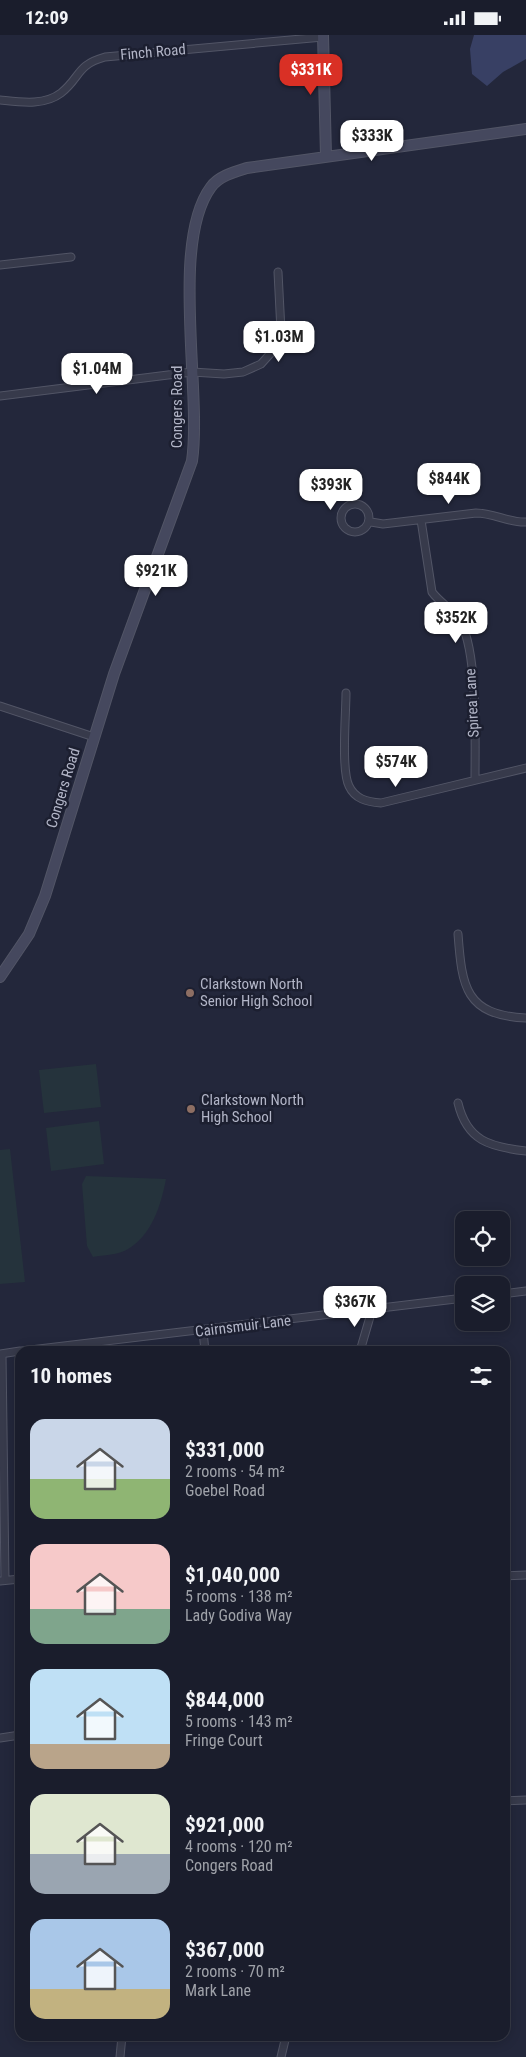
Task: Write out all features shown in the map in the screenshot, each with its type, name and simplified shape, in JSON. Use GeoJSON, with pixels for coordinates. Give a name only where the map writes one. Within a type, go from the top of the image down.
{"type":"FeatureCollection","features":[{"type":"Feature","properties":{"kind":"street","name":"Finch Road"},"geometry":{"type":"LineString","coordinates":[[0,100],[34,103],[48,100],[62,92],[81,67],[91,61],[105,57],[323,36]]}},
{"type":"Feature","properties":{"kind":"street"},"geometry":{"type":"LineString","coordinates":[[323,36],[326,156]]}},
{"type":"Feature","properties":{"kind":"street","name":"Congers Road"},"geometry":{"type":"LineString","coordinates":[[0,977],[22,947],[37,917],[114,674],[192,461],[195,436],[192,372],[191,265],[194,236],[204,197],[220,178],[247,168],[526,129]]}},
{"type":"Feature","properties":{"kind":"street"},"geometry":{"type":"LineString","coordinates":[[0,265],[72,257]]}},
{"type":"Feature","properties":{"kind":"street"},"geometry":{"type":"LineString","coordinates":[[0,396],[192,372],[224,375],[243,372],[261,364],[279,344],[281,331],[277,293],[278,272]]}},
{"type":"Feature","properties":{"kind":"street"},"geometry":{"type":"LineString","coordinates":[[351,504],[362,505],[369,513],[371,522],[362,531],[348,531],[341,523],[342,511],[351,504]]}},
{"type":"Feature","properties":{"kind":"street"},"geometry":{"type":"LineString","coordinates":[[371,522],[383,525],[491,513],[511,520],[526,522]]}},
{"type":"Feature","properties":{"kind":"street","name":"Spirea Lane"},"geometry":{"type":"LineString","coordinates":[[422,520],[432,592],[460,620],[466,632],[474,706],[475,780]]}},
{"type":"Feature","properties":{"kind":"street"},"geometry":{"type":"LineString","coordinates":[[346,693],[346,770],[348,785],[357,797],[368,802],[381,803],[526,768]]}},
{"type":"Feature","properties":{"kind":"street"},"geometry":{"type":"LineString","coordinates":[[0,706],[94,737]]}},
{"type":"Feature","properties":{"kind":"street"},"geometry":{"type":"LineString","coordinates":[[458,934],[460,971],[466,990],[477,1003],[490,1012],[504,1017],[526,1018]]}},
{"type":"Feature","properties":{"kind":"street"},"geometry":{"type":"LineString","coordinates":[[458,1103],[466,1126],[474,1137],[506,1149],[526,1151]]}},
{"type":"Feature","properties":{"kind":"street"},"geometry":{"type":"LineString","coordinates":[[510,1293],[526,1291]]}},
{"type":"Feature","properties":{"kind":"street","name":"Cairnsmuir Lane"},"geometry":{"type":"LineString","coordinates":[[66,1346],[455,1299]]}},
{"type":"Feature","properties":{"kind":"street"},"geometry":{"type":"LineString","coordinates":[[361,1346],[372,1310]]}},
{"type":"Feature","properties":{"kind":"street"},"geometry":{"type":"LineString","coordinates":[[203,1331],[204,1346]]}},
{"type":"Feature","properties":{"kind":"street","name":"Cairnsmuir Lane"},"geometry":{"type":"LineString","coordinates":[[1,1354],[15,1352]]}},
{"type":"Feature","properties":{"kind":"street"},"geometry":{"type":"LineString","coordinates":[[1,1354],[3,1581]]}},
{"type":"Feature","properties":{"kind":"street"},"geometry":{"type":"LineString","coordinates":[[510,1576],[526,1575]]}},
{"type":"Feature","properties":{"kind":"street"},"geometry":{"type":"LineString","coordinates":[[0,1738],[15,1736]]}},
{"type":"Feature","properties":{"kind":"street"},"geometry":{"type":"LineString","coordinates":[[510,1801],[526,1800]]}},
{"type":"Feature","properties":{"kind":"street"},"geometry":{"type":"LineString","coordinates":[[120,2057],[122,2041]]}},
{"type":"Feature","properties":{"kind":"street"},"geometry":{"type":"LineString","coordinates":[[281,2057],[285,2041]]}},
{"type":"Feature","properties":{"kind":"shaded area"},"geometry":{"type":"Polygon","coordinates":[[[96,1064],[101,1107],[44,1113],[39,1070],[96,1064]]]}},
{"type":"Feature","properties":{"kind":"shaded area"},"geometry":{"type":"Polygon","coordinates":[[[99,1121],[104,1164],[51,1171],[46,1128],[99,1121]]]}},
{"type":"Feature","properties":{"kind":"shaded area"},"geometry":{"type":"Polygon","coordinates":[[[10,1149],[25,1282],[0,1284],[0,1150],[10,1149]]]}},
{"type":"Feature","properties":{"kind":"shaded area"},"geometry":{"type":"Polygon","coordinates":[[[86,1176],[166,1179],[154,1219],[143,1236],[128,1249],[116,1254],[93,1257],[87,1246],[82,1184],[86,1176]]]}},
{"type":"Feature","properties":{"kind":"water"},"geometry":{"type":"Polygon","coordinates":[[[474,35],[526,35],[526,59],[503,72],[487,86],[472,74],[470,49],[474,35]]]}},
{"type":"Feature","properties":{"kind":"place","name":"Clarkstown North Senior High School"},"geometry":{"type":"Point","coordinates":[190,993]}},
{"type":"Feature","properties":{"kind":"place","name":"Clarkstown North High School"},"geometry":{"type":"Point","coordinates":[191,1109]}}]}
